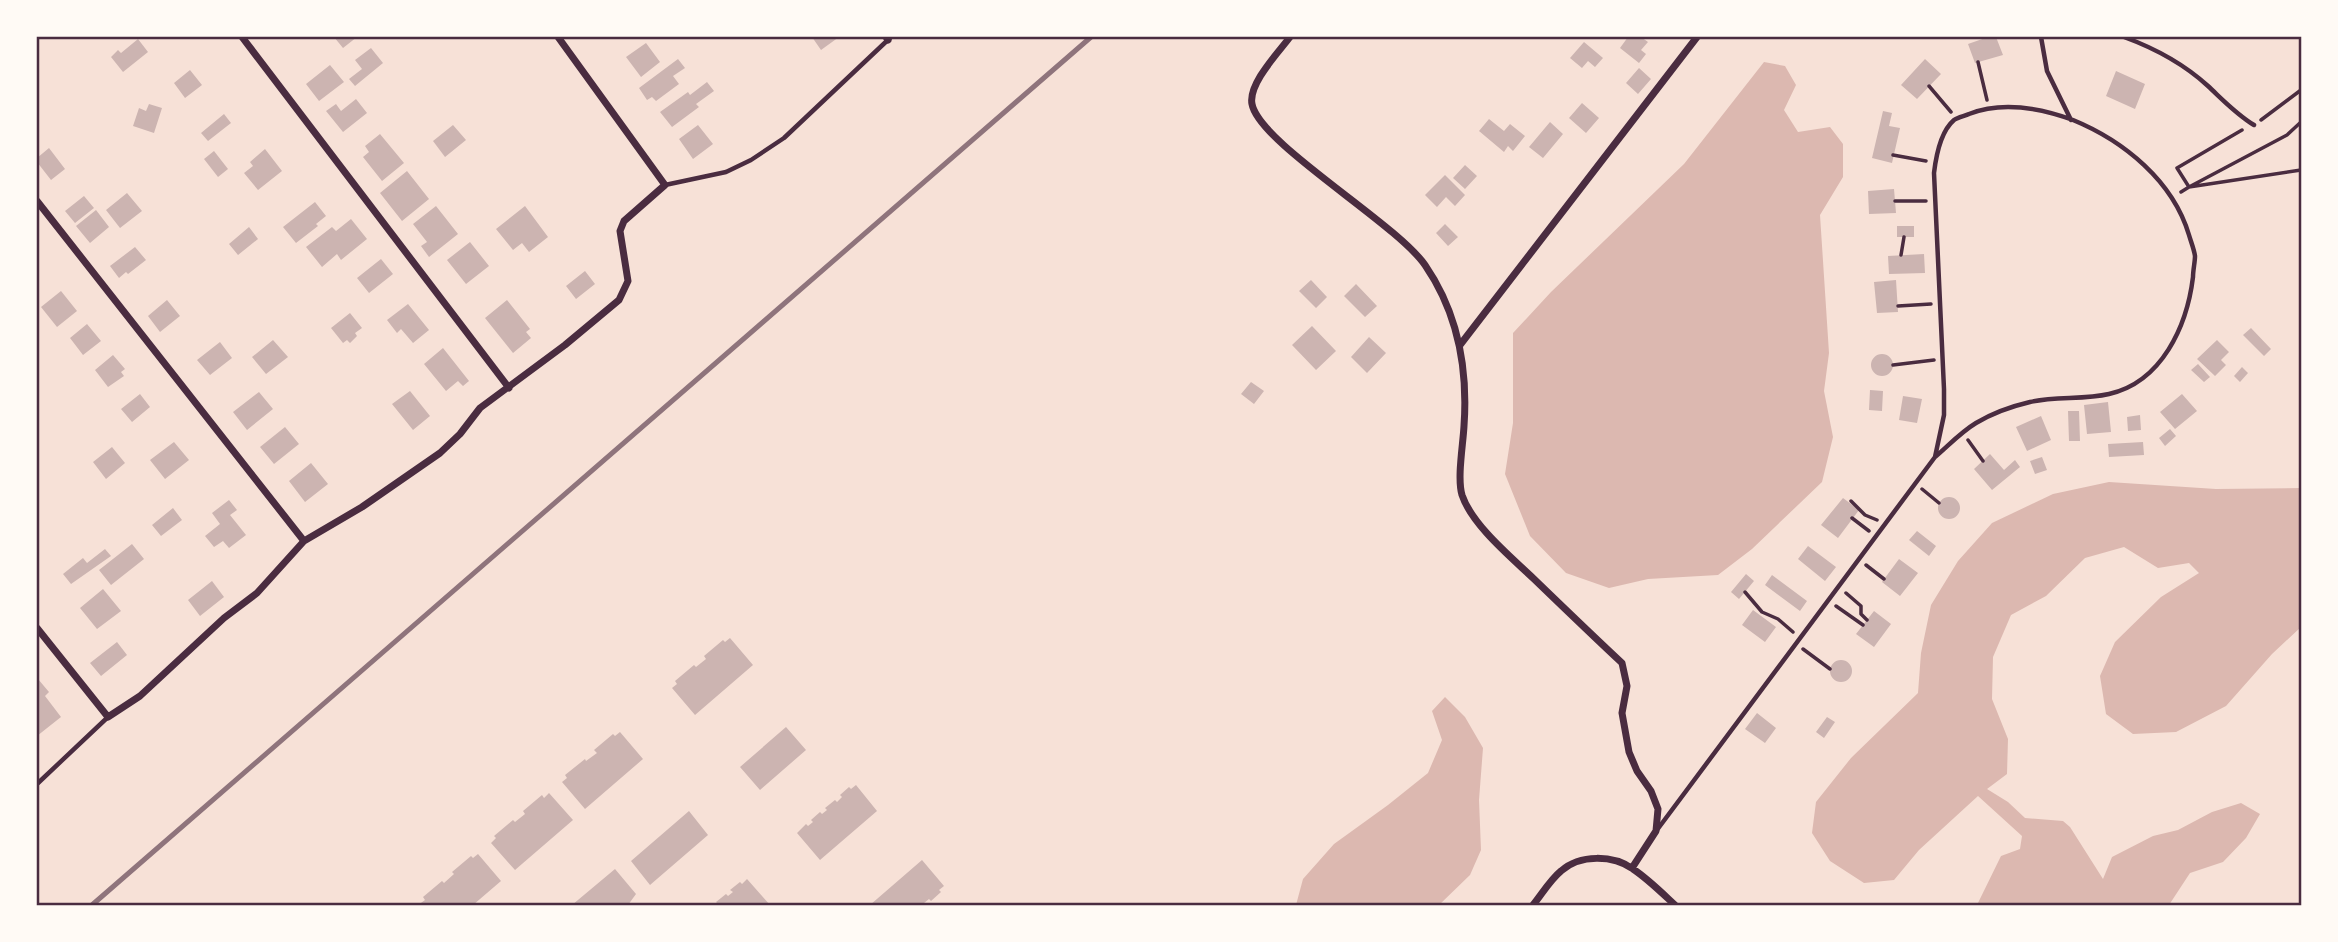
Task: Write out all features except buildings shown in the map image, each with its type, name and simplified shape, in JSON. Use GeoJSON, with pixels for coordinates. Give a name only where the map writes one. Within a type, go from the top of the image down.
{"type":"FeatureCollection","features":[{"type":"Feature","properties":{"kind":"street"},"geometry":{"type":"LineString","coordinates":[[242,37],[509,388]]}},
{"type":"Feature","properties":{"kind":"street"},"geometry":{"type":"LineString","coordinates":[[37,628],[108,718],[140,696],[224,618],[257,593],[304,541],[362,507],[440,453],[460,434],[480,408],[565,345],[619,300],[628,281],[620,231],[624,221],[665,185],[558,37]]}},
{"type":"Feature","properties":{"kind":"street"},"geometry":{"type":"LineString","coordinates":[[1290,37],[1253,86],[1252,104],[1260,121],[1423,262],[1443,294],[1460,345],[1466,393],[1461,493],[1469,511],[1510,556],[1622,663],[1627,686],[1622,713],[1625,733],[1637,771],[1651,791],[1658,809],[1656,831],[1632,867]]}},
{"type":"Feature","properties":{"kind":"street"},"geometry":{"type":"LineString","coordinates":[[1460,345],[1697,37]]}},
{"type":"Feature","properties":{"kind":"street"},"geometry":{"type":"LineString","coordinates":[[37,201],[304,541]]}},
{"type":"Feature","properties":{"kind":"street"},"geometry":{"type":"LineString","coordinates":[[1533,905],[1561,871],[1575,862],[1591,858],[1604,858],[1632,867],[1675,905]]}},
{"type":"Feature","properties":{"kind":"lane"},"geometry":{"type":"LineString","coordinates":[[2041,37],[2047,71],[2071,120]]}},
{"type":"Feature","properties":{"kind":"lane"},"geometry":{"type":"LineString","coordinates":[[2124,37],[2168,56],[2207,84],[2240,116],[2254,125]]}},
{"type":"Feature","properties":{"kind":"lane"},"geometry":{"type":"LineString","coordinates":[[665,185],[726,172],[751,160],[784,138],[888,38]]}},
{"type":"Feature","properties":{"kind":"lane"},"geometry":{"type":"LineString","coordinates":[[1656,831],[1935,457],[1976,422],[2030,402],[2110,394],[2130,386],[2156,368],[2176,338],[2190,303],[2195,256],[2184,219],[2165,186],[2133,156],[2103,134],[2038,110],[2006,107],[1980,110],[1957,119],[1944,135],[1935,162],[1944,415],[1935,457]]}},
{"type":"Feature","properties":{"kind":"lane"},"geometry":{"type":"LineString","coordinates":[[37,784],[108,718]]}},
{"type":"Feature","properties":{"kind":"path"},"geometry":{"type":"LineString","coordinates":[[1978,62],[1989,109]]}},
{"type":"Feature","properties":{"kind":"path"},"geometry":{"type":"LineString","coordinates":[[1929,86],[1957,119]]}},
{"type":"Feature","properties":{"kind":"path"},"geometry":{"type":"LineString","coordinates":[[2189,187],[2177,168],[2254,125],[2301,90]]}},
{"type":"Feature","properties":{"kind":"path"},"geometry":{"type":"LineString","coordinates":[[2171,197],[2287,135],[2301,122]]}},
{"type":"Feature","properties":{"kind":"path"},"geometry":{"type":"LineString","coordinates":[[1893,155],[1935,162]]}},
{"type":"Feature","properties":{"kind":"path"},"geometry":{"type":"LineString","coordinates":[[2189,187],[2301,170]]}},
{"type":"Feature","properties":{"kind":"path"},"geometry":{"type":"LineString","coordinates":[[1895,201],[1936,201]]}},
{"type":"Feature","properties":{"kind":"path"},"geometry":{"type":"LineString","coordinates":[[1901,255],[1904,237]]}},
{"type":"Feature","properties":{"kind":"path"},"geometry":{"type":"LineString","coordinates":[[1898,306],[1940,303]]}},
{"type":"Feature","properties":{"kind":"path"},"geometry":{"type":"LineString","coordinates":[[1893,365],[1943,359]]}},
{"type":"Feature","properties":{"kind":"path"},"geometry":{"type":"LineString","coordinates":[[1963,433],[1983,461]]}},
{"type":"Feature","properties":{"kind":"path"},"geometry":{"type":"LineString","coordinates":[[1915,484],[1939,503]]}},
{"type":"Feature","properties":{"kind":"path"},"geometry":{"type":"LineString","coordinates":[[1851,501],[1865,514],[1885,525]]}},
{"type":"Feature","properties":{"kind":"path"},"geometry":{"type":"LineString","coordinates":[[1860,524],[1865,514]]}},
{"type":"Feature","properties":{"kind":"path"},"geometry":{"type":"LineString","coordinates":[[1852,518],[1877,536]]}},
{"type":"Feature","properties":{"kind":"path"},"geometry":{"type":"LineString","coordinates":[[1859,560],[1884,579]]}},
{"type":"Feature","properties":{"kind":"path"},"geometry":{"type":"LineString","coordinates":[[1838,587],[1861,606],[1861,614],[1867,620]]}},
{"type":"Feature","properties":{"kind":"path"},"geometry":{"type":"LineString","coordinates":[[1745,592],[1762,612],[1778,619],[1800,638]]}},
{"type":"Feature","properties":{"kind":"path"},"geometry":{"type":"LineString","coordinates":[[1828,601],[1863,625]]}},
{"type":"Feature","properties":{"kind":"path"},"geometry":{"type":"LineString","coordinates":[[1796,644],[1830,669]]}},
{"type":"Feature","properties":{"kind":"shaded area"},"geometry":{"type":"Polygon","coordinates":[[[1764,62],[1785,66],[1796,85],[1784,110],[1798,132],[1830,127],[1843,144],[1843,177],[1820,215],[1829,353],[1824,391],[1833,437],[1822,482],[1752,549],[1718,575],[1648,579],[1609,588],[1566,573],[1530,536],[1505,474],[1513,423],[1513,333],[1551,292],[1684,164],[1764,62]]]}},
{"type":"Feature","properties":{"kind":"shaded area"},"geometry":{"type":"Polygon","coordinates":[[[2109,482],[2216,489],[2301,488],[2301,627],[2272,654],[2226,706],[2176,732],[2133,734],[2106,714],[2100,676],[2115,642],[2161,597],[2199,573],[2189,563],[2158,568],[2124,547],[2085,558],[2046,596],[2011,615],[1993,657],[1992,699],[2008,739],[2007,774],[1987,789],[2008,802],[2025,818],[2063,821],[2070,827],[2103,879],[2112,857],[2153,836],[2178,830],[2212,812],[2241,803],[2260,814],[2246,838],[2223,862],[2190,873],[2169,905],[1977,905],[2001,856],[2020,849],[2022,836],[1978,796],[1919,850],[1894,880],[1864,883],[1830,861],[1812,833],[1816,802],[1851,758],[1918,693],[1921,653],[1931,605],[1958,561],[1992,523],[2053,494],[2109,482]]]}},
{"type":"Feature","properties":{"kind":"shaded area"},"geometry":{"type":"Polygon","coordinates":[[[1445,697],[1465,717],[1483,748],[1479,800],[1481,850],[1470,875],[1439,905],[1296,905],[1303,879],[1334,844],[1428,773],[1442,740],[1432,711],[1445,697]]]}},
{"type":"Feature","properties":{"kind":"railway"},"geometry":{"type":"LineString","coordinates":[[92,905],[1091,37]]}}]}
